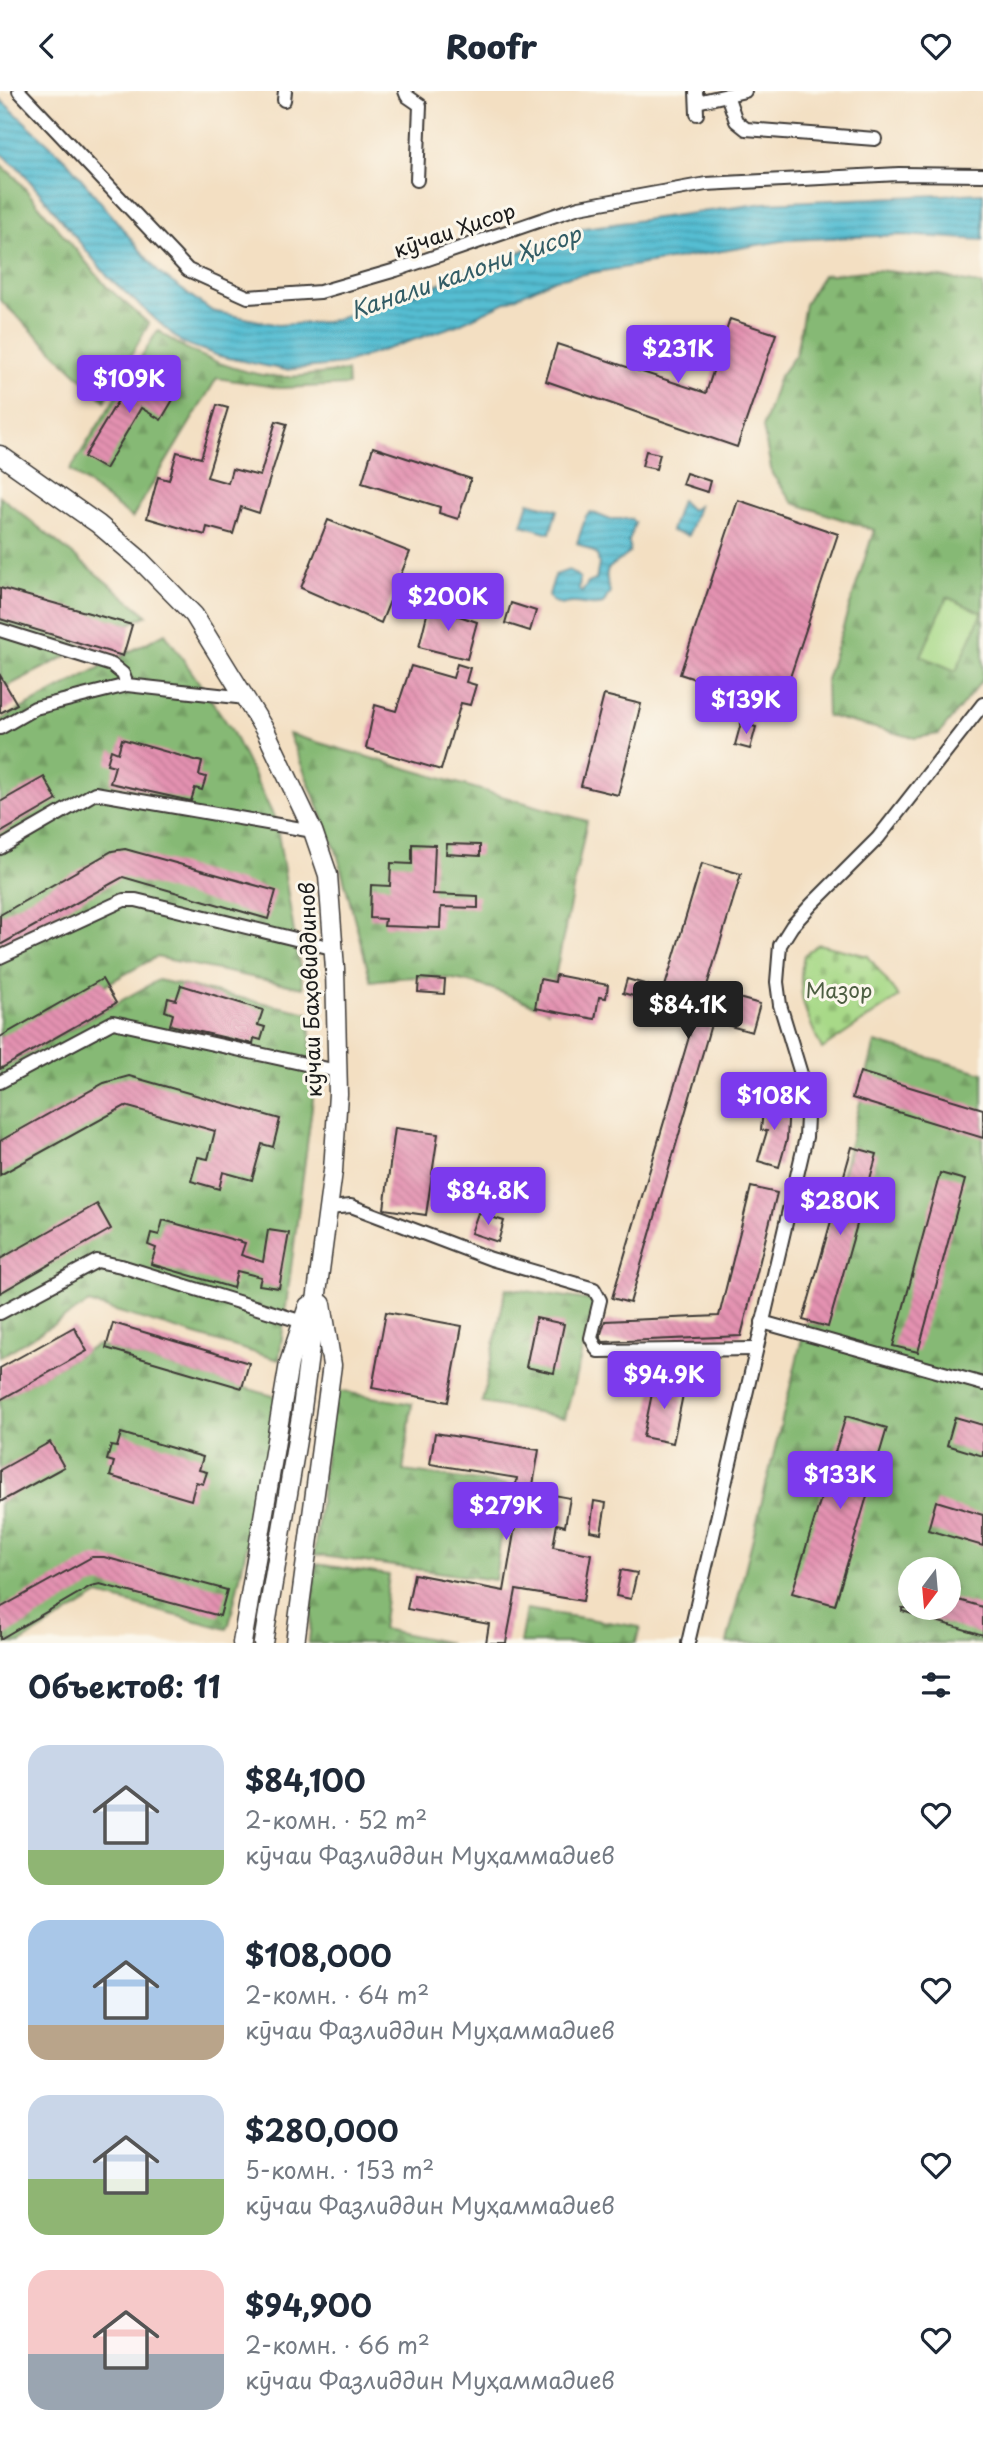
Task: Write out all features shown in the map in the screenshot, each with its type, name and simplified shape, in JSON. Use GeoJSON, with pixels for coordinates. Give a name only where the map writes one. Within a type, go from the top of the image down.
{"type":"FeatureCollection","features":[{"type":"Feature","properties":{"kind":"street","name":"кӯчаи Ҳисор"},"geometry":{"type":"LineString","coordinates":[[19,91],[188,270],[248,297],[320,292],[396,270],[579,207],[706,184],[899,174],[983,175]]}},
{"type":"Feature","properties":{"kind":"street"},"geometry":{"type":"LineString","coordinates":[[405,91],[407,96],[420,105],[417,180]]}},
{"type":"Feature","properties":{"kind":"street"},"geometry":{"type":"LineString","coordinates":[[696,102],[745,91]]}},
{"type":"Feature","properties":{"kind":"street"},"geometry":{"type":"LineString","coordinates":[[727,95],[736,121],[746,129],[875,139]]}},
{"type":"Feature","properties":{"kind":"street","name":"кӯчаи Баҳовиддинов"},"geometry":{"type":"LineString","coordinates":[[0,455],[98,524],[138,558],[194,615],[267,732],[313,831],[328,875],[337,1071],[333,1171],[301,1416],[263,1643]]}},
{"type":"Feature","properties":{"kind":"street"},"geometry":{"type":"LineString","coordinates":[[0,630],[112,666],[123,674],[127,685]]}},
{"type":"Feature","properties":{"kind":"street"},"geometry":{"type":"LineString","coordinates":[[0,727],[35,708],[127,685],[246,698]]}},
{"type":"Feature","properties":{"kind":"street"},"geometry":{"type":"LineString","coordinates":[[688,1643],[806,1137],[808,1097],[780,1006],[777,982],[780,945],[811,904],[878,838],[983,704]]}},
{"type":"Feature","properties":{"kind":"street"},"geometry":{"type":"LineString","coordinates":[[0,848],[94,793],[313,831]]}},
{"type":"Feature","properties":{"kind":"street"},"geometry":{"type":"LineString","coordinates":[[0,957],[124,900],[136,900],[332,948]]}},
{"type":"Feature","properties":{"kind":"street"},"geometry":{"type":"LineString","coordinates":[[0,1082],[113,1021],[337,1071]]}},
{"type":"Feature","properties":{"kind":"street"},"geometry":{"type":"LineString","coordinates":[[328,1208],[351,1206],[491,1259],[594,1289],[600,1300],[591,1338],[598,1351],[756,1349]]}},
{"type":"Feature","properties":{"kind":"street"},"geometry":{"type":"LineString","coordinates":[[0,1313],[97,1261],[303,1322]]}},
{"type":"Feature","properties":{"kind":"street"},"geometry":{"type":"LineString","coordinates":[[243,1643],[289,1363],[318,1276]]}},
{"type":"Feature","properties":{"kind":"street"},"geometry":{"type":"LineString","coordinates":[[295,1643],[332,1365],[318,1276]]}},
{"type":"Feature","properties":{"kind":"street"},"geometry":{"type":"LineString","coordinates":[[762,1322],[983,1384]]}},
{"type":"Feature","properties":{"kind":"green space"},"geometry":{"type":"Polygon","coordinates":[[[0,164],[16,178],[106,286],[149,324],[105,401],[0,300],[0,164]]]}},
{"type":"Feature","properties":{"kind":"green space"},"geometry":{"type":"Polygon","coordinates":[[[876,270],[983,285],[983,679],[939,734],[915,738],[827,716],[826,680],[874,530],[793,503],[772,474],[763,427],[778,379],[796,354],[805,304],[823,275],[876,270]]]}},
{"type":"Feature","properties":{"kind":"green space"},"geometry":{"type":"Polygon","coordinates":[[[158,330],[185,348],[237,369],[288,377],[347,371],[348,385],[281,388],[217,378],[132,518],[70,470],[158,330]]]}},
{"type":"Feature","properties":{"kind":"green space"},"geometry":{"type":"Polygon","coordinates":[[[0,496],[147,615],[0,690],[0,496]]]}},
{"type":"Feature","properties":{"kind":"green space"},"geometry":{"type":"Polygon","coordinates":[[[947,597],[982,613],[956,671],[921,656],[947,597]]]}},
{"type":"Feature","properties":{"kind":"green space"},"geometry":{"type":"Polygon","coordinates":[[[165,633],[231,729],[276,821],[303,988],[156,957],[0,1043],[0,720],[165,633]]]}},
{"type":"Feature","properties":{"kind":"green space"},"geometry":{"type":"Polygon","coordinates":[[[289,734],[587,821],[548,1011],[481,985],[462,981],[422,977],[371,981],[337,853],[289,734]]]}},
{"type":"Feature","properties":{"kind":"green space","name":"Мазор"},"geometry":{"type":"Polygon","coordinates":[[[818,944],[868,956],[899,997],[822,1049],[807,1014],[801,982],[804,955],[818,944]]]}},
{"type":"Feature","properties":{"kind":"green space"},"geometry":{"type":"Polygon","coordinates":[[[158,980],[309,1013],[313,1099],[279,1360],[89,1303],[0,1357],[0,1069],[158,980]]]}},
{"type":"Feature","properties":{"kind":"green space"},"geometry":{"type":"Polygon","coordinates":[[[875,1042],[983,1073],[983,1643],[727,1643],[875,1042]]]}},
{"type":"Feature","properties":{"kind":"green space"},"geometry":{"type":"Polygon","coordinates":[[[506,1288],[595,1301],[565,1418],[482,1403],[506,1288]]]}},
{"type":"Feature","properties":{"kind":"green space"},"geometry":{"type":"Polygon","coordinates":[[[97,1345],[280,1398],[229,1625],[227,1629],[99,1595],[20,1643],[0,1643],[0,1399],[97,1345]]]}},
{"type":"Feature","properties":{"kind":"green space"},"geometry":{"type":"Polygon","coordinates":[[[333,1390],[412,1404],[403,1471],[508,1485],[495,1580],[314,1555],[333,1390]]]}},
{"type":"Feature","properties":{"kind":"green space"},"geometry":{"type":"Polygon","coordinates":[[[316,1564],[389,1575],[382,1629],[450,1643],[309,1643],[316,1564]]]}},
{"type":"Feature","properties":{"kind":"green space"},"geometry":{"type":"Polygon","coordinates":[[[526,1609],[640,1627],[636,1643],[520,1643],[526,1609]]]}},
{"type":"Feature","properties":{"kind":"water"},"geometry":{"type":"Polygon","coordinates":[[[0,99],[67,161],[159,273],[212,311],[278,325],[326,322],[398,300],[577,229],[766,203],[983,193],[983,240],[901,235],[787,240],[555,279],[457,325],[343,364],[285,370],[219,356],[181,342],[108,277],[21,170],[0,153],[0,99]]]}},
{"type":"Feature","properties":{"kind":"water"},"geometry":{"type":"Polygon","coordinates":[[[681,500],[691,510],[698,506],[688,536],[671,531],[681,500]]]}},
{"type":"Feature","properties":{"kind":"water"},"geometry":{"type":"Polygon","coordinates":[[[529,502],[557,510],[550,533],[522,525],[529,502]]]}},
{"type":"Feature","properties":{"kind":"water"},"geometry":{"type":"Polygon","coordinates":[[[591,512],[608,519],[631,519],[635,523],[629,541],[630,552],[607,570],[610,592],[603,604],[561,605],[552,601],[549,595],[555,575],[569,570],[580,578],[579,590],[582,592],[588,583],[596,580],[599,564],[597,554],[577,543],[586,516],[591,512]]]}},
{"type":"Feature","properties":{"kind":"building"},"geometry":{"type":"Polygon","coordinates":[[[730,319],[776,334],[737,447],[546,381],[557,344],[706,393],[730,319]]]}},
{"type":"Feature","properties":{"kind":"building"},"geometry":{"type":"Polygon","coordinates":[[[137,369],[177,393],[161,420],[141,408],[105,469],[84,457],[137,369]]]}},
{"type":"Feature","properties":{"kind":"building"},"geometry":{"type":"Polygon","coordinates":[[[217,405],[228,408],[207,477],[228,483],[232,469],[260,476],[276,421],[287,424],[259,513],[241,507],[233,534],[207,527],[205,535],[147,518],[158,477],[169,480],[177,452],[201,458],[217,405]]]}},
{"type":"Feature","properties":{"kind":"building"},"geometry":{"type":"Polygon","coordinates":[[[373,447],[471,479],[458,519],[439,513],[440,507],[362,483],[373,447]]]}},
{"type":"Feature","properties":{"kind":"building"},"geometry":{"type":"Polygon","coordinates":[[[646,451],[660,454],[656,469],[642,466],[646,451]]]}},
{"type":"Feature","properties":{"kind":"building"},"geometry":{"type":"Polygon","coordinates":[[[686,473],[710,481],[707,492],[682,484],[686,473]]]}},
{"type":"Feature","properties":{"kind":"building"},"geometry":{"type":"Polygon","coordinates":[[[738,500],[838,534],[780,707],[680,674],[738,500]]]}},
{"type":"Feature","properties":{"kind":"building"},"geometry":{"type":"Polygon","coordinates":[[[328,520],[410,552],[381,623],[301,588],[328,520]]]}},
{"type":"Feature","properties":{"kind":"building"},"geometry":{"type":"Polygon","coordinates":[[[0,588],[132,625],[123,656],[0,619],[0,588]]]}},
{"type":"Feature","properties":{"kind":"building"},"geometry":{"type":"Polygon","coordinates":[[[511,603],[536,611],[530,631],[505,623],[511,603]]]}},
{"type":"Feature","properties":{"kind":"building"},"geometry":{"type":"Polygon","coordinates":[[[429,606],[477,622],[467,659],[419,647],[429,606]]]}},
{"type":"Feature","properties":{"kind":"building"},"geometry":{"type":"Polygon","coordinates":[[[457,664],[470,668],[466,682],[476,685],[470,705],[461,703],[441,770],[366,748],[375,705],[396,711],[411,666],[453,678],[457,664]]]}},
{"type":"Feature","properties":{"kind":"building"},"geometry":{"type":"Polygon","coordinates":[[[0,675],[17,704],[0,713],[0,675]]]}},
{"type":"Feature","properties":{"kind":"building"},"geometry":{"type":"Polygon","coordinates":[[[604,695],[641,704],[618,795],[581,786],[604,695]]]}},
{"type":"Feature","properties":{"kind":"building"},"geometry":{"type":"Polygon","coordinates":[[[741,723],[756,727],[750,749],[735,745],[741,723]]]}},
{"type":"Feature","properties":{"kind":"building"},"geometry":{"type":"Polygon","coordinates":[[[122,739],[202,762],[199,775],[206,777],[202,790],[195,788],[191,801],[110,783],[115,766],[107,764],[111,750],[118,753],[122,739]]]}},
{"type":"Feature","properties":{"kind":"building"},"geometry":{"type":"Polygon","coordinates":[[[44,777],[57,800],[0,833],[0,802],[44,777]]]}},
{"type":"Feature","properties":{"kind":"building"},"geometry":{"type":"Polygon","coordinates":[[[412,844],[435,845],[433,894],[478,896],[478,908],[441,907],[440,928],[384,926],[385,919],[370,918],[371,885],[390,886],[391,863],[412,864],[412,844]]]}},
{"type":"Feature","properties":{"kind":"building"},"geometry":{"type":"Polygon","coordinates":[[[447,844],[480,845],[480,856],[446,854],[447,844]]]}},
{"type":"Feature","properties":{"kind":"building"},"geometry":{"type":"Polygon","coordinates":[[[125,849],[276,891],[268,919],[123,877],[0,945],[0,915],[112,851],[125,849]]]}},
{"type":"Feature","properties":{"kind":"building"},"geometry":{"type":"Polygon","coordinates":[[[702,863],[741,874],[706,989],[760,1004],[752,1032],[712,1021],[630,1303],[612,1298],[699,1003],[663,993],[702,863]]]}},
{"type":"Feature","properties":{"kind":"building"},"geometry":{"type":"Polygon","coordinates":[[[556,975],[608,985],[606,998],[599,997],[595,1019],[535,1008],[540,979],[555,982],[556,975]]]}},
{"type":"Feature","properties":{"kind":"building"},"geometry":{"type":"Polygon","coordinates":[[[419,978],[445,980],[444,994],[418,992],[419,978]]]}},
{"type":"Feature","properties":{"kind":"building"},"geometry":{"type":"Polygon","coordinates":[[[102,979],[116,1003],[0,1069],[0,1037],[102,979]]]}},
{"type":"Feature","properties":{"kind":"building"},"geometry":{"type":"Polygon","coordinates":[[[627,979],[648,985],[644,999],[623,993],[627,979]]]}},
{"type":"Feature","properties":{"kind":"building"},"geometry":{"type":"Polygon","coordinates":[[[181,985],[263,1010],[258,1025],[265,1027],[261,1040],[254,1038],[253,1044],[170,1025],[173,1014],[165,1011],[168,998],[176,1000],[181,985]]]}},
{"type":"Feature","properties":{"kind":"building"},"geometry":{"type":"Polygon","coordinates":[[[860,1072],[983,1109],[983,1138],[852,1098],[860,1072]]]}},
{"type":"Feature","properties":{"kind":"building"},"geometry":{"type":"Polygon","coordinates":[[[129,1076],[280,1119],[273,1147],[262,1144],[252,1180],[223,1172],[219,1189],[191,1181],[198,1157],[208,1159],[215,1131],[125,1106],[0,1175],[0,1141],[104,1083],[129,1076]]]}},
{"type":"Feature","properties":{"kind":"building"},"geometry":{"type":"Polygon","coordinates":[[[764,1101],[789,1103],[787,1139],[779,1167],[758,1161],[767,1131],[761,1130],[764,1101]]]}},
{"type":"Feature","properties":{"kind":"building"},"geometry":{"type":"Polygon","coordinates":[[[395,1128],[438,1134],[426,1215],[384,1209],[395,1128]]]}},
{"type":"Feature","properties":{"kind":"building"},"geometry":{"type":"Polygon","coordinates":[[[852,1147],[877,1154],[828,1327],[803,1320],[852,1147]]]}},
{"type":"Feature","properties":{"kind":"building"},"geometry":{"type":"Polygon","coordinates":[[[940,1173],[965,1180],[918,1352],[893,1346],[940,1173]]]}},
{"type":"Feature","properties":{"kind":"building"},"geometry":{"type":"Polygon","coordinates":[[[751,1187],[777,1193],[741,1336],[603,1342],[600,1337],[605,1321],[719,1316],[751,1187]]]}},
{"type":"Feature","properties":{"kind":"building"},"geometry":{"type":"Polygon","coordinates":[[[97,1204],[111,1229],[0,1293],[0,1259],[97,1204]]]}},
{"type":"Feature","properties":{"kind":"building"},"geometry":{"type":"Polygon","coordinates":[[[478,1213],[504,1221],[498,1242],[471,1233],[478,1213]]]}},
{"type":"Feature","properties":{"kind":"building"},"geometry":{"type":"Polygon","coordinates":[[[163,1220],[245,1243],[241,1255],[263,1262],[268,1230],[289,1233],[279,1288],[259,1285],[261,1277],[237,1271],[233,1288],[151,1264],[156,1248],[148,1245],[151,1233],[159,1235],[163,1220]]]}},
{"type":"Feature","properties":{"kind":"building"},"geometry":{"type":"Polygon","coordinates":[[[386,1312],[462,1326],[448,1402],[372,1388],[386,1312]]]}},
{"type":"Feature","properties":{"kind":"building"},"geometry":{"type":"Polygon","coordinates":[[[536,1318],[564,1324],[554,1373],[526,1367],[536,1318]]]}},
{"type":"Feature","properties":{"kind":"building"},"geometry":{"type":"Polygon","coordinates":[[[113,1323],[249,1363],[242,1388],[106,1348],[113,1323]]]}},
{"type":"Feature","properties":{"kind":"building"},"geometry":{"type":"Polygon","coordinates":[[[74,1327],[87,1351],[0,1400],[0,1368],[74,1327]]]}},
{"type":"Feature","properties":{"kind":"building"},"geometry":{"type":"Polygon","coordinates":[[[655,1379],[685,1385],[673,1443],[643,1437],[655,1379]]]}},
{"type":"Feature","properties":{"kind":"building"},"geometry":{"type":"Polygon","coordinates":[[[846,1416],[887,1428],[835,1605],[792,1593],[846,1416]]]}},
{"type":"Feature","properties":{"kind":"building"},"geometry":{"type":"Polygon","coordinates":[[[955,1417],[983,1425],[983,1456],[947,1445],[955,1417]]]}},
{"type":"Feature","properties":{"kind":"building"},"geometry":{"type":"Polygon","coordinates":[[[121,1433],[203,1457],[199,1470],[207,1472],[203,1484],[196,1482],[191,1500],[110,1476],[114,1462],[107,1460],[111,1446],[117,1447],[121,1433]]]}},
{"type":"Feature","properties":{"kind":"building"},"geometry":{"type":"Polygon","coordinates":[[[435,1433],[539,1450],[532,1491],[570,1498],[565,1526],[557,1524],[553,1547],[591,1554],[583,1601],[516,1590],[506,1643],[486,1643],[489,1624],[407,1609],[414,1574],[504,1591],[516,1521],[510,1520],[517,1478],[430,1464],[435,1433]]]}},
{"type":"Feature","properties":{"kind":"building"},"geometry":{"type":"Polygon","coordinates":[[[50,1442],[64,1467],[0,1502],[0,1470],[50,1442]]]}},
{"type":"Feature","properties":{"kind":"building"},"geometry":{"type":"Polygon","coordinates":[[[594,1501],[606,1503],[601,1533],[590,1531],[594,1501]]]}},
{"type":"Feature","properties":{"kind":"building"},"geometry":{"type":"Polygon","coordinates":[[[936,1501],[983,1515],[983,1546],[928,1530],[936,1501]]]}},
{"type":"Feature","properties":{"kind":"building"},"geometry":{"type":"Polygon","coordinates":[[[92,1557],[104,1557],[227,1590],[220,1616],[100,1584],[91,1586],[0,1639],[0,1608],[92,1557]]]}},
{"type":"Feature","properties":{"kind":"building"},"geometry":{"type":"Polygon","coordinates":[[[621,1570],[637,1573],[631,1599],[616,1596],[621,1570]]]}},
{"type":"Feature","properties":{"kind":"building"},"geometry":{"type":"Polygon","coordinates":[[[961,1601],[983,1607],[983,1635],[936,1621],[961,1621],[961,1601]]]}},
{"type":"Feature","properties":{"kind":"water label","name":"Канали калони Ҳисор"},"geometry":{"type":"Point","coordinates":[465,271]}}]}
